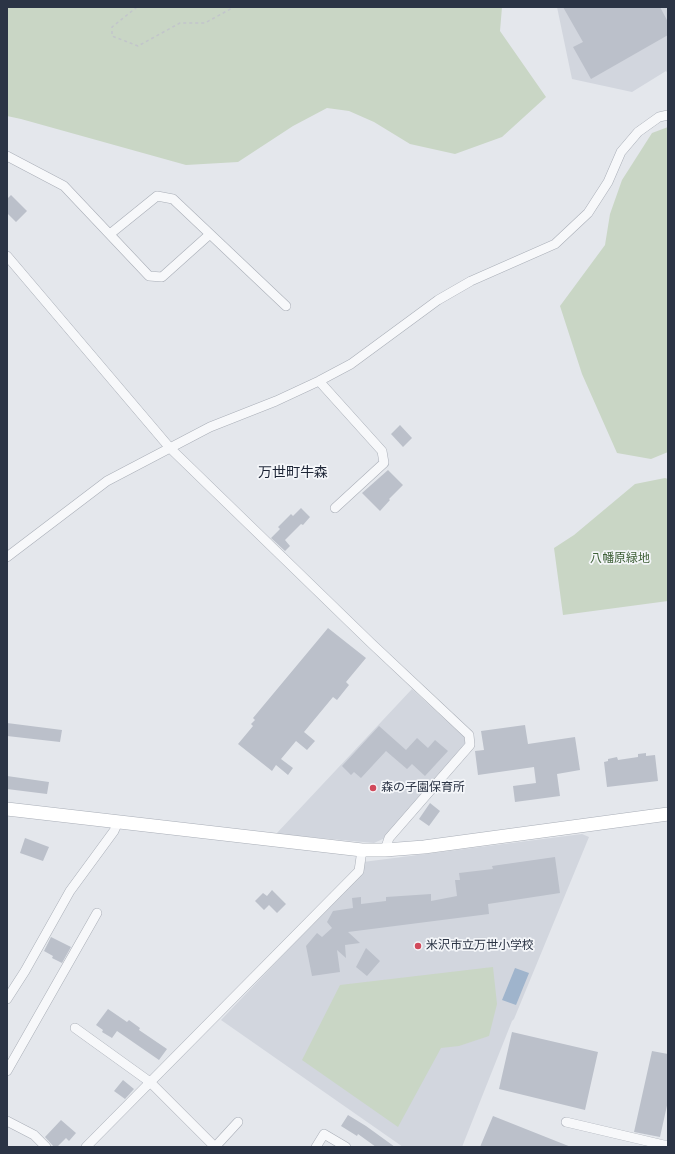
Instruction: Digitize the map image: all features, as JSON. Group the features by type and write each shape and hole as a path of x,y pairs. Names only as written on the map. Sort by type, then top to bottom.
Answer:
{"street":[{"path":"7,557 107,481 210,427 276,401 319,381 351,364 444,296 471,281 555,244 588,213 608,182 621,152 638,132 659,117 668,115"},
{"path":"7,156 64,186 149,276 162,277 210,234"},
{"path":"110,234 157,196 173,199 286,306"},
{"path":"7,256 170,448 371,643 469,735 470,745 389,838 385,850"},
{"path":"319,381 382,450 384,463 335,508"},
{"path":"7,809 362,850 385,850 432,846 668,814"},
{"path":"7,999 25,971 70,891 114,831 118,822"},
{"path":"86,1147 359,871 362,850"},
{"path":"7,1071 97,913"},
{"path":"75,1028 150,1082 215,1147 238,1122"},
{"path":"7,1121 34,1135 46,1147"},
{"path":"566,1122 668,1146"},
{"path":"316,1147 324,1134 346,1147"}],"path":[{"path":"137,7 112,27 112,36 138,46 180,23 205,23 234,7"}],"shaded area":[{"path":"557,7 668,7 668,74 666,71 632,92 572,79"},
{"name":"森の子園保育所","path":"412,689 465,738 466,742 385,838 374,843 276,834"},
{"name":"米沢市立万世小学校","path":"582,834 589,837 512,1021 462,1147 403,1147 221,1020 362,872 363,862"}],"green space":[{"path":"7,7 502,7 500,31 546,97 502,137 455,154 410,144 374,122 349,111 327,108 293,126 238,162 186,165 7,116"},
{"path":"668,127 668,452 651,459 617,453 582,374 560,306 605,245 610,214 622,180 652,133"},
{"name":"八幡原緑地","path":"665,478 668,479 668,601 563,615 554,548 574,535 635,484"},
{"path":"493,967 497,1004 489,1036 459,1046 441,1048 398,1127 302,1060 340,985"}],"water":[{"path":"515,968 529,973 516,1005 502,1000"}],"building":[{"path":"563,7 660,7 668,22 668,35 591,79 573,47 583,42"},
{"path":"11,195 27,211 16,222 7,213 7,199"},
{"path":"400,425 412,438 403,447 391,434"},
{"path":"388,470 403,485 389,499 390,500 380,511 362,493"},
{"path":"301,508 310,517 285,540 290,546 285,551 271,538 280,529 278,527 291,514 293,516"},
{"path":"328,628 366,658 346,682 349,685 337,700 333,697 304,732 315,741 307,750 296,741 281,759 293,768 288,775 276,765 272,771 238,744 253,726 251,724 255,720 253,718"},
{"path":"7,723 62,730 60,742 7,736"},
{"path":"525,725 528,744 575,737 580,770 557,774 560,796 515,802 513,786 536,783 534,767 478,775 475,751 484,750 481,731"},
{"path":"379,726 406,750 417,738 428,748 435,740 448,751 425,776 412,764 407,769 386,751 361,778 354,772 351,775 342,766"},
{"path":"646,753 646,756 655,755 658,781 607,787 604,762 608,761 608,759 617,757 618,760 638,757 638,754"},
{"path":"7,776 49,782 47,794 7,789"},
{"path":"430,803 440,811 429,826 419,819"},
{"path":"25,838 49,847 43,861 20,853"},
{"path":"555,857 560,893 488,904 489,914 348,932 360,943 345,945 346,958 337,950 340,972 312,976 306,946 317,933 322,937 332,928 327,922 333,911 353,908 352,898 361,897 361,904 386,901 386,897 431,894 431,901 457,896 455,880 460,880 459,873 493,869 492,866"},
{"path":"272,890 286,904 277,913 269,905 264,910 255,901 263,893 267,896"},
{"path":"51,937 71,947 62,963 52,958 53,956 44,951"},
{"path":"366,948 380,961 367,976 356,967"},
{"path":"108,1009 127,1022 129,1020 140,1028 139,1030 167,1049 159,1060 117,1031 112,1038 102,1032 103,1030 96,1025"},
{"path":"512,1032 598,1052 585,1110 499,1089"},
{"path":"652,1051 668,1054 668,1101 660,1137 634,1132"},
{"path":"123,1080 134,1089 125,1099 114,1091"},
{"path":"348,1115 395,1147 376,1147 358,1134 357,1136 341,1126"},
{"path":"493,1116 571,1147 480,1147"},
{"path":"61,1120 76,1133 69,1141 66,1138 57,1147 54,1147 45,1137"}],"place":[{"name":"森の子園保育所","path":"373,788"},
{"name":"米沢市立万世小学校","path":"418,946"}],"district":[{"name":"万世町牛森","path":"293,473"}]}
